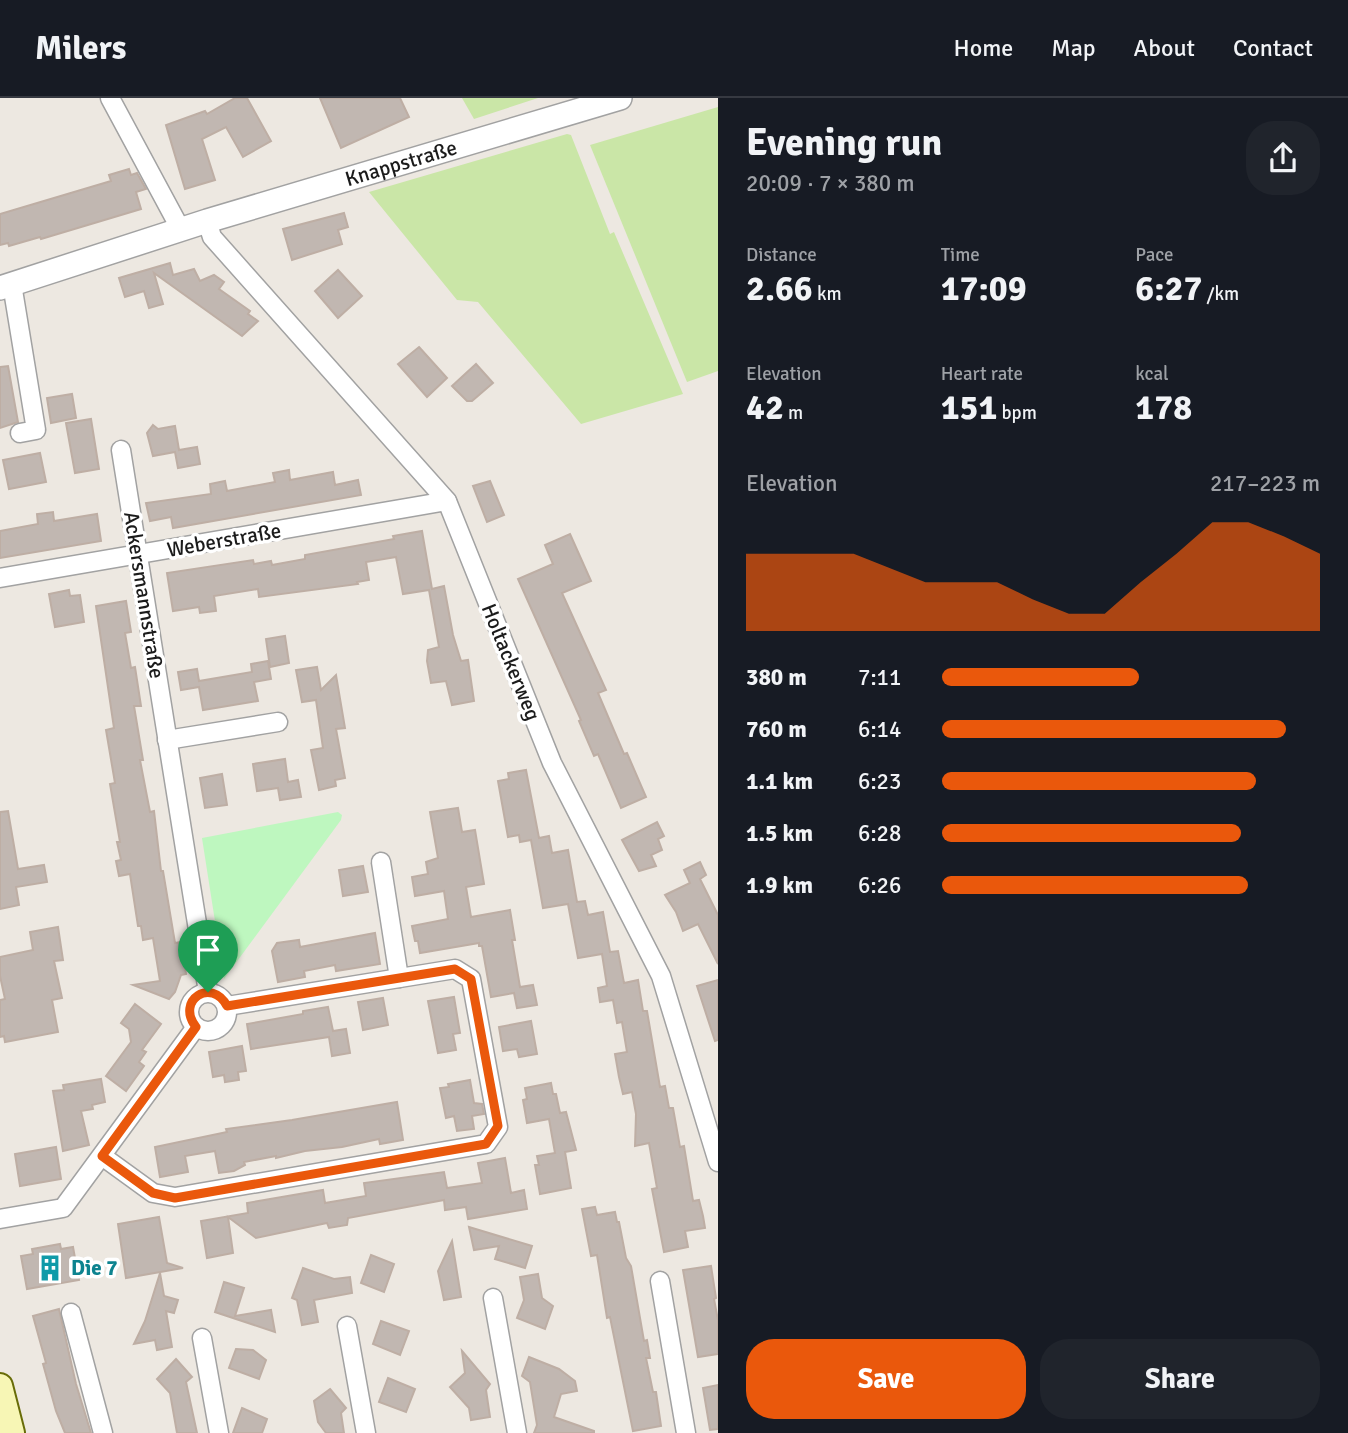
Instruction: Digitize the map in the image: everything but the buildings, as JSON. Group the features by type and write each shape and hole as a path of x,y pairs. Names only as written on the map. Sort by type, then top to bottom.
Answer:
{"main road":[{"path":"0,1386 12,1433"}],"street":[{"path":"110,98 181,230"},
{"name":"Knappstraße","path":"20,433 36,430 6,286 207,221 620,98"},
{"name":"Holtackerweg","path":"207,221 212,237 447,501 552,763 661,976 718,1162"},
{"name":"Ackersmannstraße","path":"121,450 208,992"},
{"name":"Weberstraße","path":"0,578 447,501"},
{"path":"167,740 278,722"},
{"path":"380,862 399,978"},
{"path":"102,1156 153,1193 175,1198 486,1144 498,1126 471,979 455,969 227,1006"},
{"path":"208,992 220,996 227,1006 226,1021 218,1029 205,1031 190,1020 189,1008 195,998 208,992"},
{"path":"0,1219 63,1208 196,1027"},
{"path":"660,1281 686,1433"},
{"path":"493,1298 517,1433"},
{"path":"71,1313 103,1433"},
{"path":"347,1326 366,1433"},
{"path":"202,1338 219,1433"}],"green space":[{"path":"462,98 538,98 474,119"},
{"path":"718,107 718,371 687,382 590,145"},
{"path":"571,135 610,234 614,232 683,394 581,424 478,302 457,300 369,192"},
{"path":"338,812 342,815 341,820 224,979 202,838"}],"place":[{"name":"Die 7","path":"50,1268"}],"route":[{"path":"455,969 471,979 498,1126 486,1144 175,1198 153,1193 102,1156 196,1027 190,1020 189,1008 195,998 208,992 220,996 227,1006 455,969"}]}
